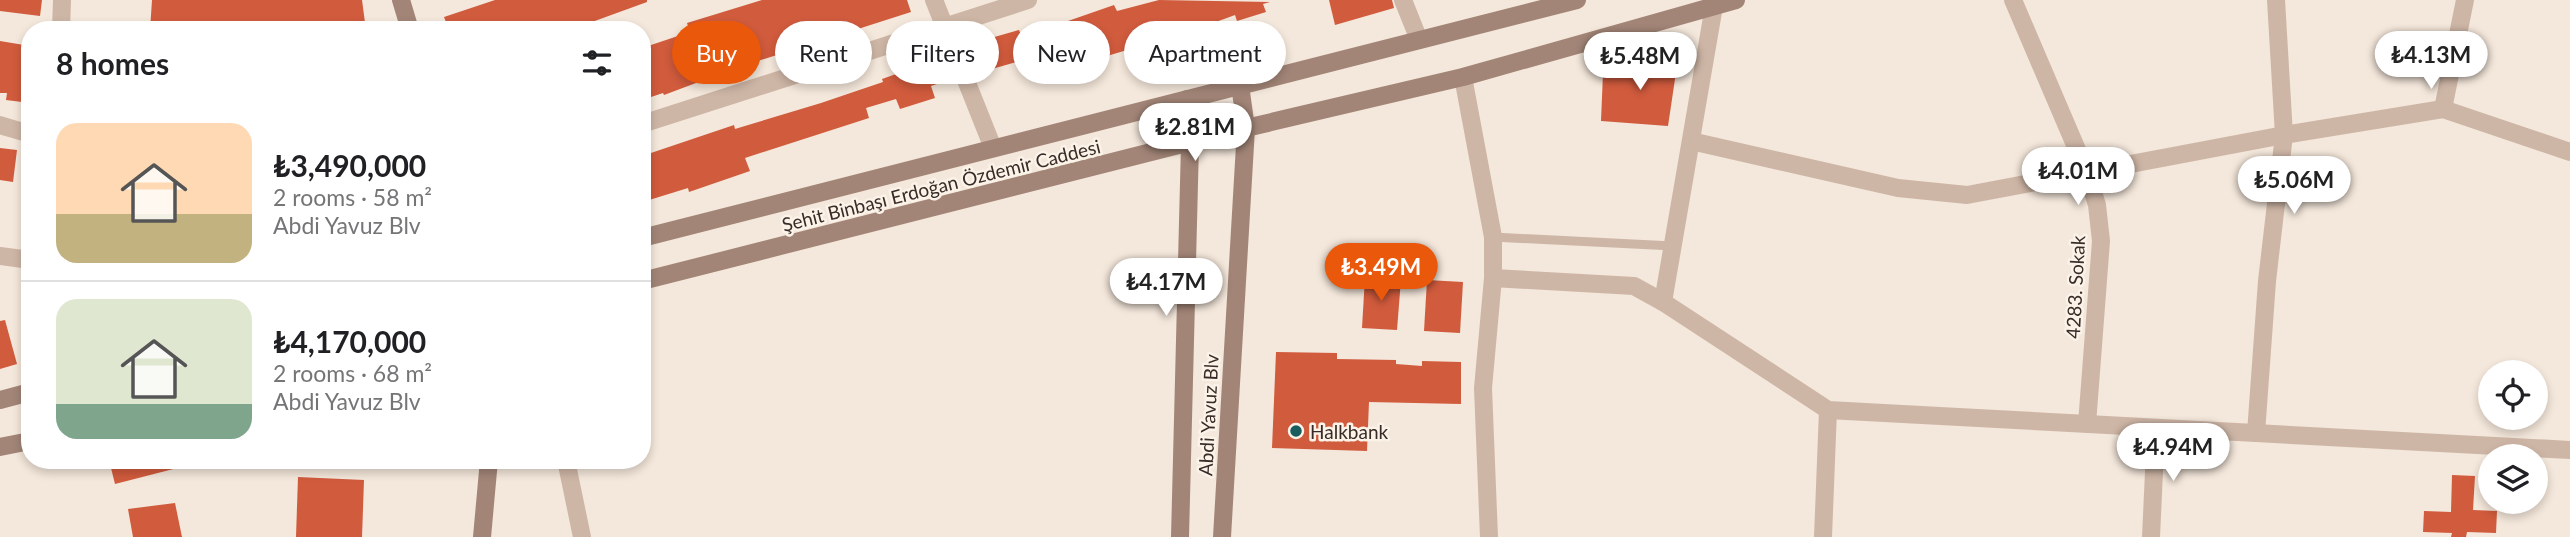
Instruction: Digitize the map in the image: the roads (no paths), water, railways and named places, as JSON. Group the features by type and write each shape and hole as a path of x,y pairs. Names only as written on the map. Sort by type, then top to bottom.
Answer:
{"main road":[{"path":"401,0 407,21"},
{"name":"Şehit Binbaşı Erdoğan Özdemir Caddesi","path":"651,236 1419,40 1531,5 1577,0"},
{"name":"Şehit Binbaşı Erdoğan Özdemir Caddesi","path":"651,279 1246,128 1463,77 1736,0"},
{"name":"Abdi Yavuz Blv","path":"1222,537 1246,128 1240,85"},
{"name":"Abdi Yavuz Blv","path":"1180,537 1190,144 1187,99"},
{"path":"0,400 21,394"},
{"path":"0,447 21,443"},
{"path":"482,537 488,469"}],"street":[{"path":"61,21 62,0"},
{"path":"934,0 942,21"},
{"path":"963,21 1028,0"},
{"path":"1403,0 1419,40"},
{"name":"4283. Sokak","path":"2013,0 2087,173 2097,205 2101,241 2087,424"},
{"path":"2256,433 2267,281 2284,135 2276,0"},
{"path":"2443,108 2465,0"},
{"path":"1663,302 1714,6"},
{"path":"651,121 886,46"},
{"path":"1463,77 1493,237 1493,278 1483,388 1489,537"},
{"path":"967,84 993,148"},
{"path":"1691,141 1898,188 1967,195 2443,108 2570,152"},
{"path":"0,125 21,131"},
{"path":"0,256 21,259"},
{"path":"1493,278 1634,286 1663,302 1828,410 2570,450"},
{"path":"1822,537 1828,410"},
{"path":"2151,537 2156,428"},
{"path":"568,469 582,537"}],"lane":[{"path":"1493,237 1673,246"}],"place":[{"name":"Halkbank","path":"1296,431"}]}
